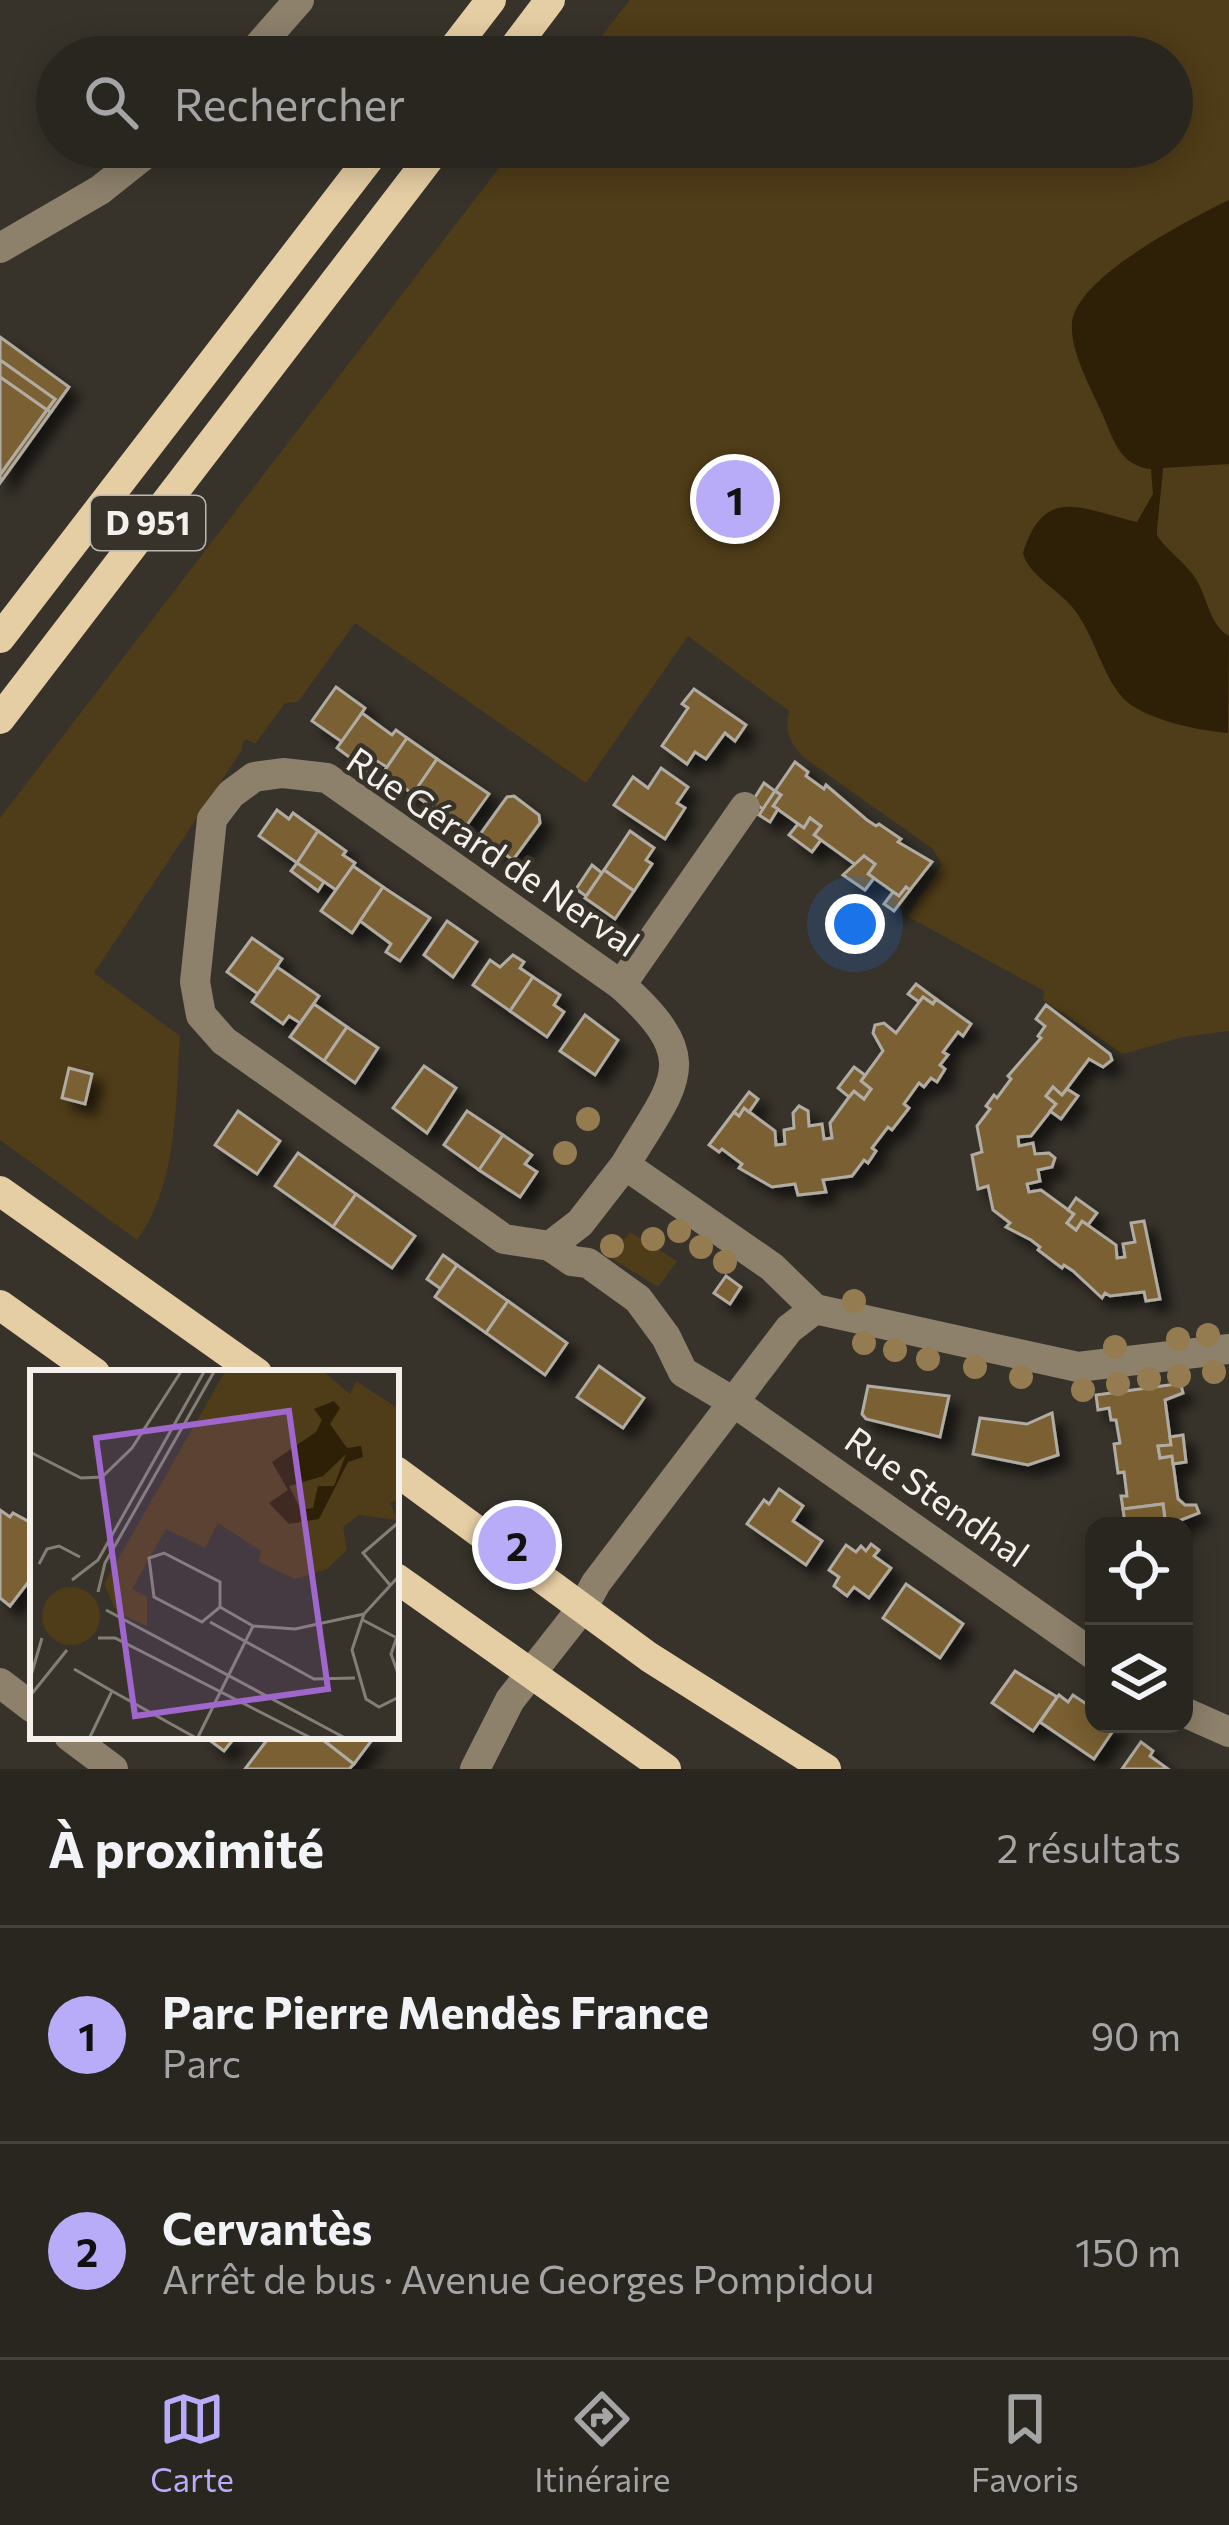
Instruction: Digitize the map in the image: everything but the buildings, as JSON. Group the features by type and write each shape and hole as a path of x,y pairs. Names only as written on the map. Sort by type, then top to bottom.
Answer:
{"main road":[{"path":"463,36 491,0"},
{"path":"523,36 550,0"},
{"name":"D 951","path":"0,638 362,168"},
{"name":"D 951","path":"0,719 422,168"},
{"path":"0,1191 253,1370"},
{"path":"0,1305 91,1370"},
{"path":"399,1473 650,1657 826,1769"},
{"path":"399,1580 666,1769"}],"street":[{"path":"267,36 299,0"},
{"path":"0,248 100,190 128,168"},
{"name":"Rue Gérard de Nerval","path":"283,773 327,778 620,986 648,1010 670,1039 676,1078 626,1166 580,1223 550,1246 504,1239 224,1041 201,1015 195,982 212,819 231,794 254,777 283,773"},
{"path":"620,986 745,807"},
{"path":"626,1166 772,1267 815,1309 1078,1367 1229,1349"},
{"name":"Rue Stendhal","path":"550,1246 572,1261 588,1263 638,1299 666,1336 683,1372 735,1402 1085,1649"},
{"path":"475,1769 510,1700 583,1607 596,1583 789,1329 815,1309"},
{"path":"0,1683 30,1706"},
{"path":"1193,1716 1229,1732"},
{"path":"74,1739 113,1769"}],"shaded area":[{"path":"630,0 1229,0 1229,1031 1183,1037 1123,1054 1043,1000 1044,991 912,919 908,915 942,865 933,849 803,757 789,736 789,711 688,636 586,783 355,623 298,702 285,703 255,744 243,742 94,973 180,1036 168,1168 151,1217 137,1240 0,1140 0,818 499,168 1193,168 1193,36 602,36"},
{"path":"1229,200 1229,464 1163,468 1157,531 1196,579 1213,618 1229,636 1228,733 1157,718 1123,698 1080,618 1031,568 1023,553 1032,531 1054,509 1083,508 1137,522 1153,494 1151,469 1131,462 1114,440 1077,357 1072,323 1078,305 1113,269 1163,235"},
{"path":"630,1232 677,1261 658,1287 611,1258"}],"place":[{"name":"Parc Pierre Mendès France","path":"735,499"},
{"name":"Cervantès","path":"517,1545"}]}
